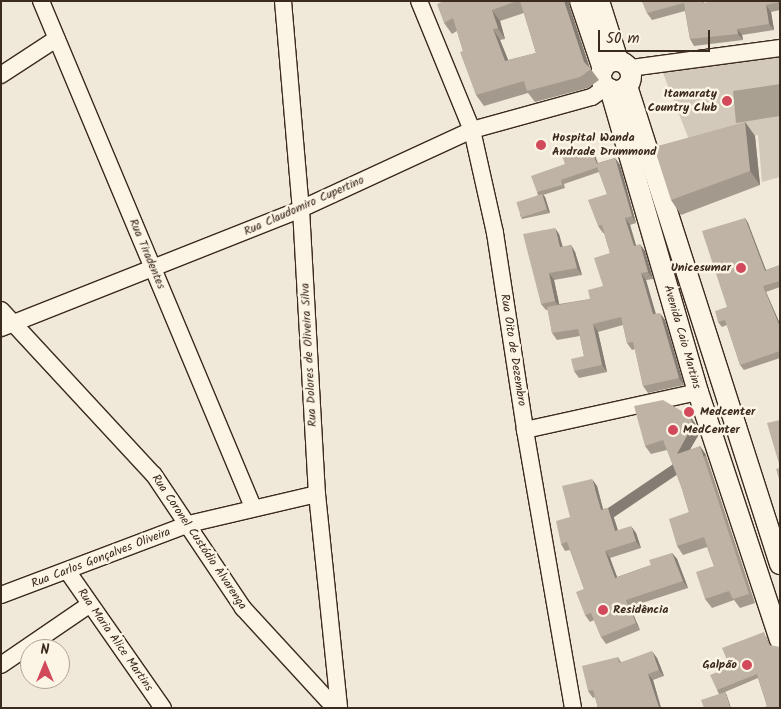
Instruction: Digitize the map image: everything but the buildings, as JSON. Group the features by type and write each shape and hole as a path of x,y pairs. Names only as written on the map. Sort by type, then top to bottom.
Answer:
{"main road":[{"name":"Avenida Caio Martins","path":"580,1 616,77 780,564"},
{"name":"Avenida Caio Martins","path":"599,1 616,77 698,392 780,640"}],"street":[{"name":"Rua Tiradentes","path":"41,1 253,507"},
{"name":"Rua Dolores de Oliveira Silva","path":"283,1 301,209 317,494 339,708"},
{"name":"Rua Oito de Dezembro","path":"419,1 472,130 495,233 524,430 574,708"},
{"path":"1,75 56,39"},
{"path":"616,77 780,48"},
{"name":"Rua Claudomiro Cupertino","path":"8,326 301,209 472,130 592,97 616,77"},
{"name":"Rua Coronel Custódio Alvarenga","path":"1,310 8,326 154,475 189,524 243,608 335,708"},
{"path":"524,430 698,392"},
{"name":"Rua Carlos Gonçalves Oliveira","path":"1,596 68,572 189,524 253,507 317,494"},
{"name":"Rua Maria Alice Martins","path":"68,572 89,605 163,708"},
{"path":"1,665 89,605"}],"shaded area":[{"name":"Itamaraty Country Club","path":"780,51 780,177 762,182 758,135 693,150 661,68"},
{"path":"780,84 780,116 736,123 733,91"}],"place":[{"name":"Itamaraty Country Club","path":"727,101"},
{"name":"Hospital Wanda Andrade Drummond","path":"541,145"},
{"name":"Unicesumar","path":"741,268"},
{"name":"Medcenter","path":"689,412"},
{"name":"MedCenter","path":"673,430"},
{"name":"Residência","path":"603,610"},
{"name":"Galpão","path":"747,665"}]}
